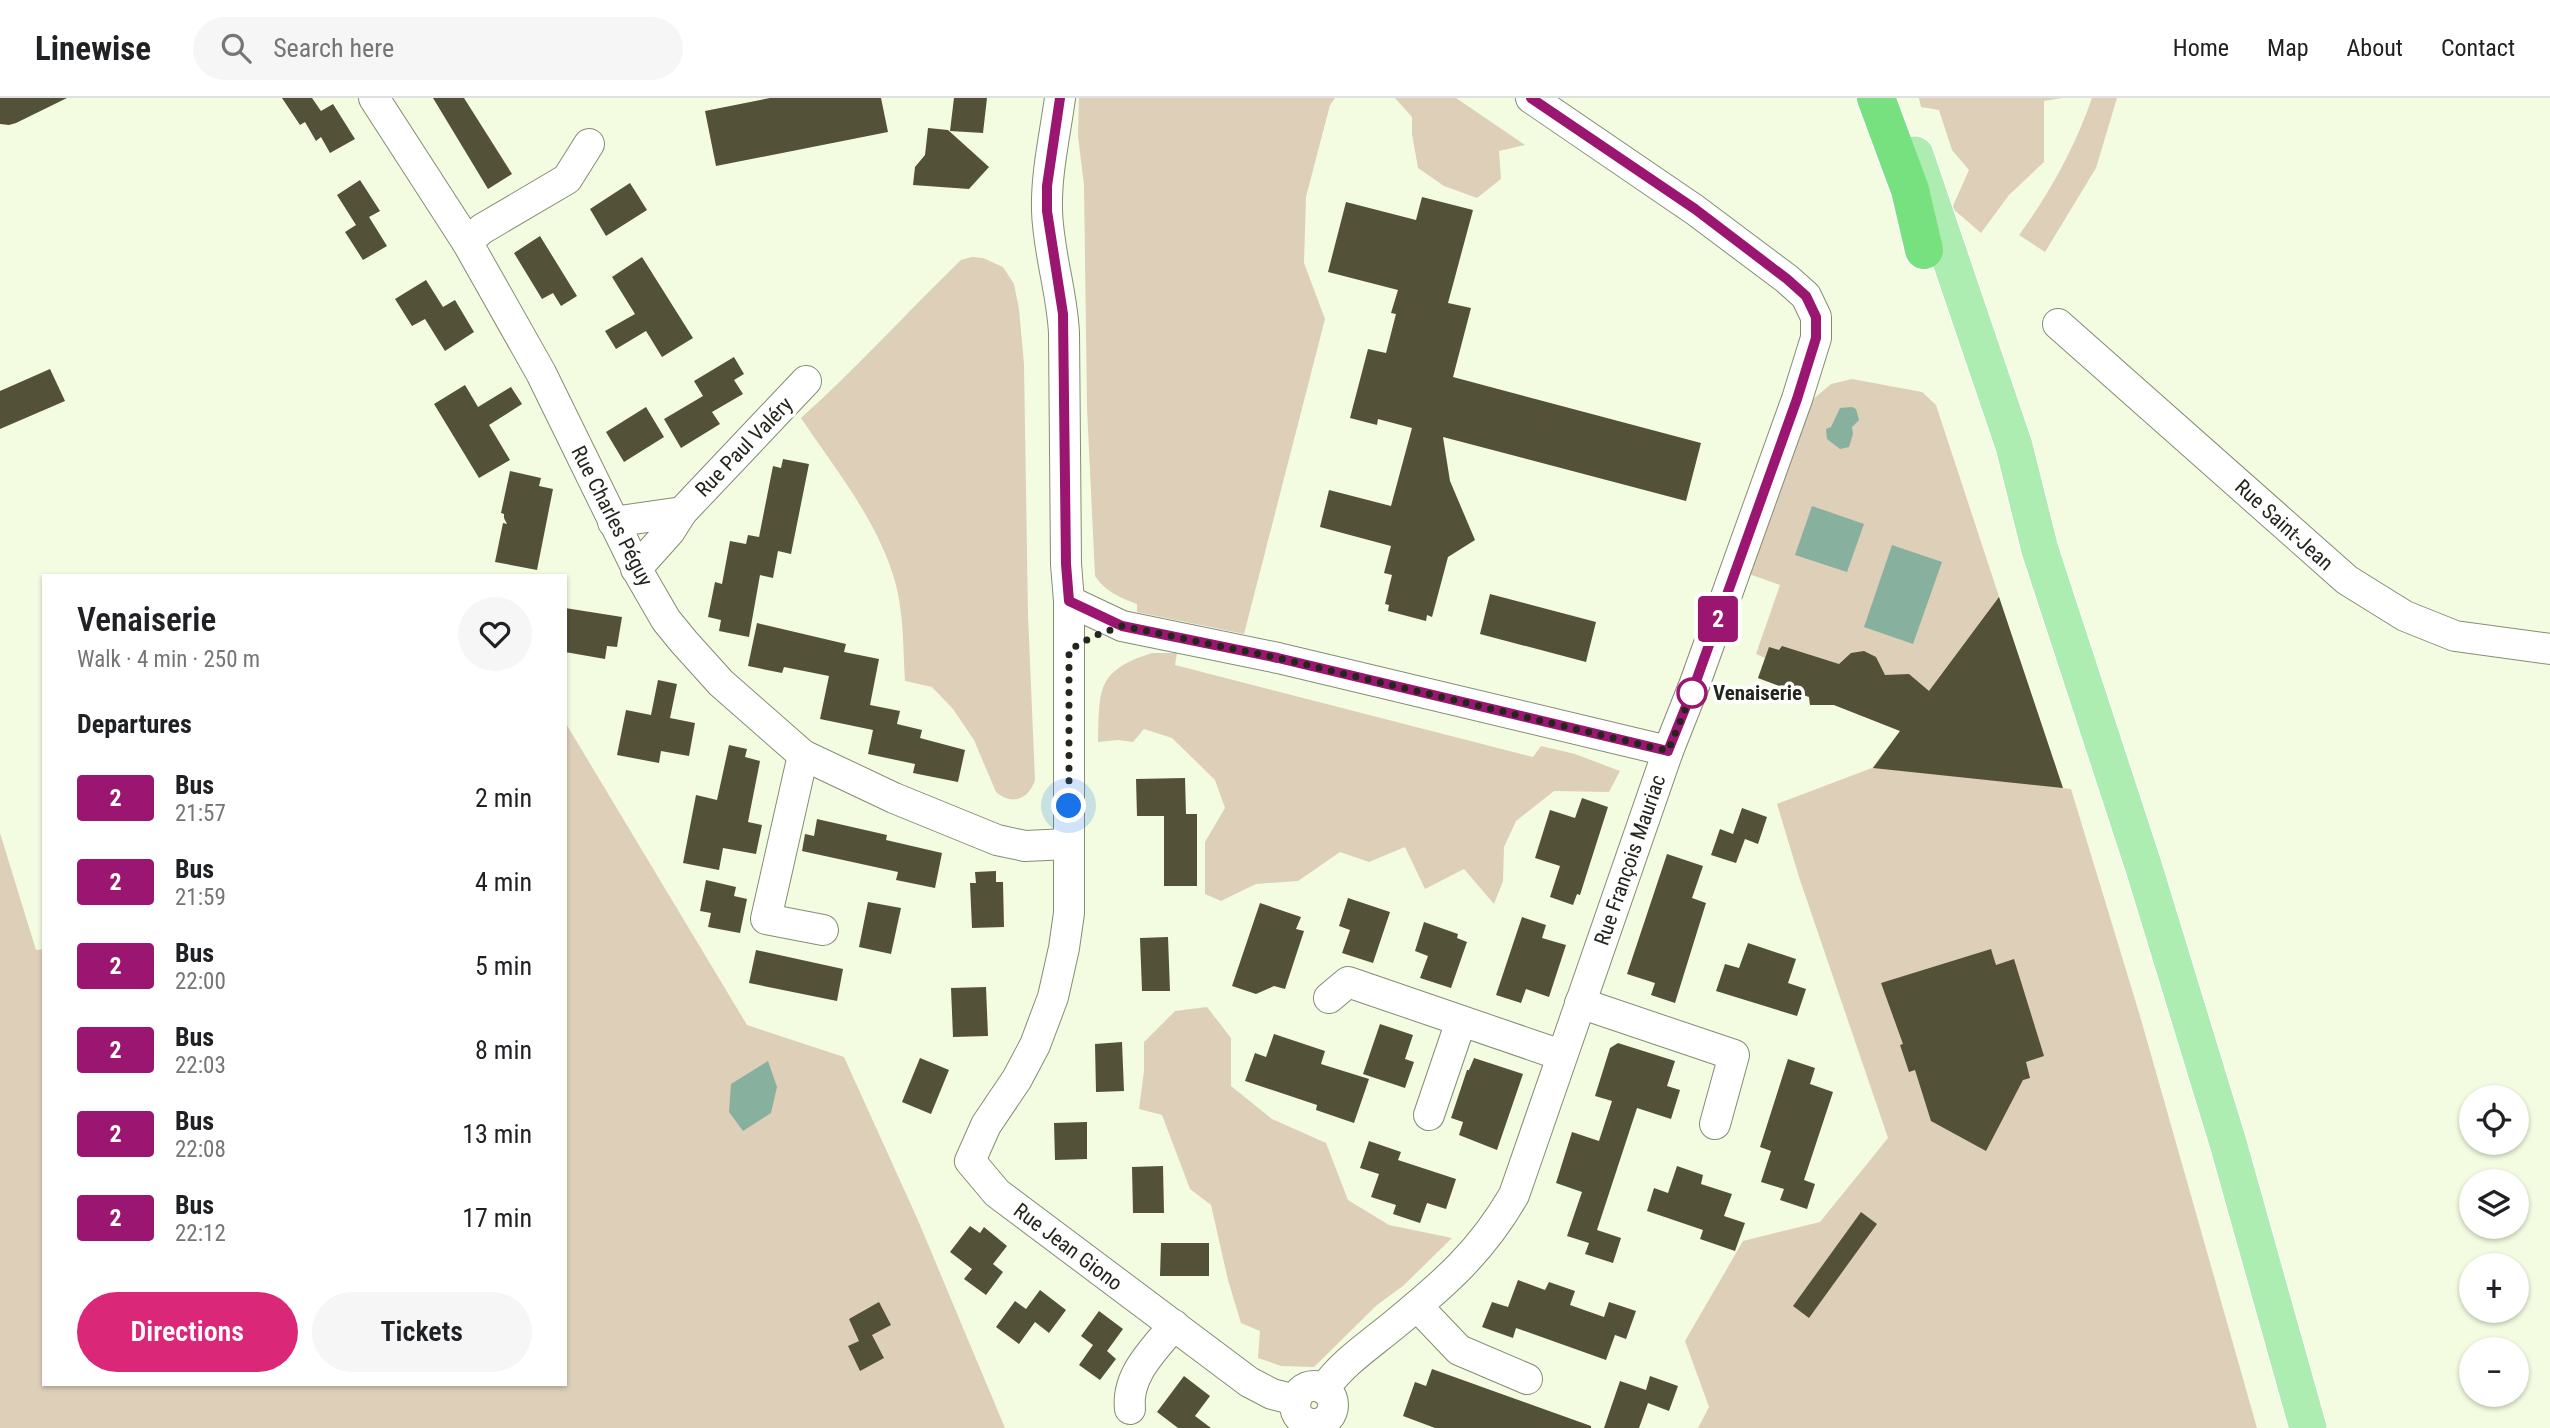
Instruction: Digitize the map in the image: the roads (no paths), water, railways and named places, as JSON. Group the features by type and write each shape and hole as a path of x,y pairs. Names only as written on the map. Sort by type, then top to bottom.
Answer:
{"highway":[{"path":"1876,98 1910,190 1924,250"}],"main road":[{"path":"1859,98 1898,197 1924,250 1998,453 2040,550"},
{"path":"1895,98 1939,220 2014,446 2040,550 2148,881 2228,1143 2308,1428"}],"street":[{"name":"Rue Charles Péguy","path":"374,98 467,242 541,373 612,522 666,620 721,683 755,716 803,755 894,798 998,840 1025,846 1069,844"},
{"path":"1060,98 1047,186 1047,211 1063,314 1066,564 1069,601 1069,844"},
{"name":"Rue François Mauriac","path":"1324,1389 1344,1367 1417,1307 1479,1248 1499,1222 1514,1195 1668,751 1695,684 1816,338 1816,317 1806,296 1787,279 1695,209 1531,98"},
{"path":"467,242 482,229 567,179 589,144"},
{"name":"Rue Saint-Jean","path":"2058,324 2347,580 2405,616 2455,636 2550,649"},
{"name":"Rue Paul Valéry","path":"636,569 670,531 682,512 806,381"},
{"name":"Rue Paul Valéry","path":"612,522 682,512"},
{"path":"1069,601 1122,626 1278,658 1668,751"},
{"path":"1069,650 1094,636 1122,626"},
{"path":"803,755 766,919 823,930"},
{"name":"Rue Jean Giono","path":"1069,844 1068,925 1053,996 1035,1045 1017,1079 986,1125 970,1161 997,1193 1256,1387 1296,1400"},
{"path":"1329,998 1348,982 1562,1055"},
{"path":"1580,1003 1734,1055 1715,1124"},
{"path":"1429,1115 1461,1021"},
{"path":"1417,1307 1459,1350 1527,1378"},
{"path":"1130,1409 1130,1392 1135,1376 1174,1325"},
{"path":"1309,1387 1324,1389 1333,1399 1328,1424 1304,1421 1296,1410 1296,1400 1301,1392 1309,1387"}],"place":[{"name":"Venaiserie","path":"1692,693"}]}
